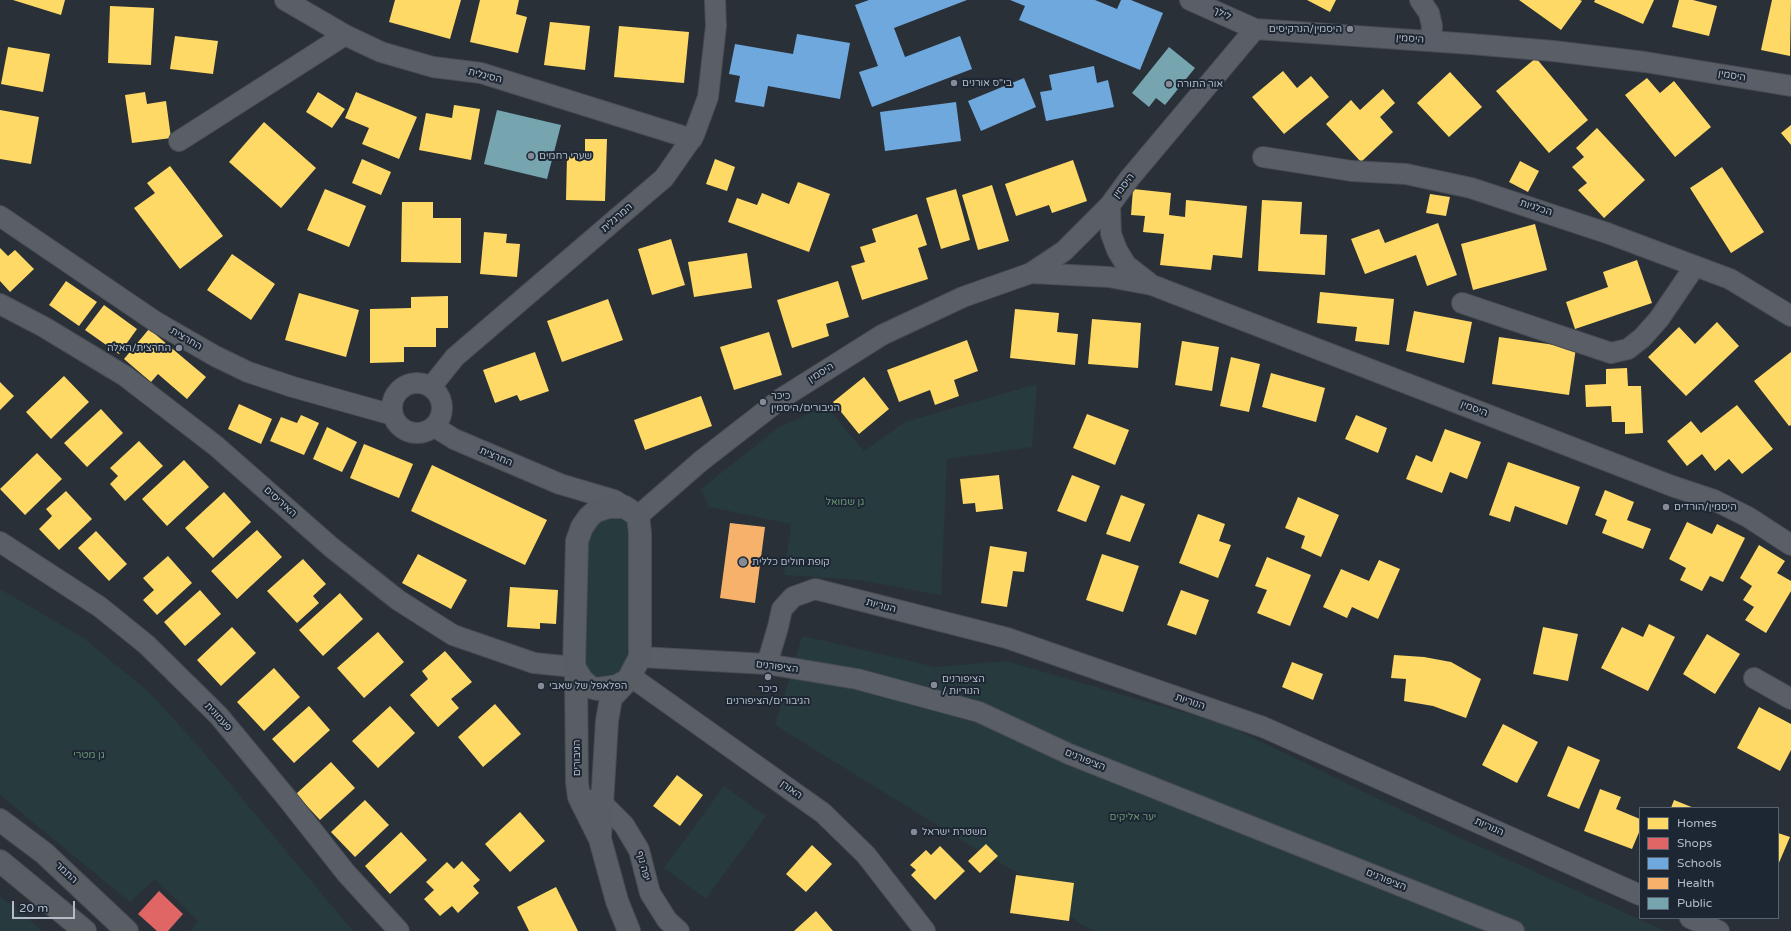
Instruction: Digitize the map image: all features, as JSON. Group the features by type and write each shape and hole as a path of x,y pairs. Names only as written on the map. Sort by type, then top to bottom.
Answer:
{"street":[{"name":"הסיגלית","path":"285,0 345,35 381,52 433,66 481,73 692,139"},
{"name":"המרגלית","path":"431,387 455,357 664,178 692,139 708,97 716,26 715,0"},
{"name":"לילך","path":"1190,0 1255,29"},
{"path":"1420,0 1429,13 1432,26 1431,41"},
{"name":"היסמין","path":"632,512 782,398 875,340 963,297 1030,273 1064,251 1110,205 1129,178 1255,29 1553,51 1645,62 1791,86"},
{"path":"179,141 345,35"},
{"name":"הכלניות","path":"1263,157 1352,172 1406,174 1471,188 1560,216 1730,279 1791,316"},
{"name":"היסמין","path":"1110,205 1110,234 1117,250 1126,265 1152,285"},
{"name":"החרצית","path":"0,216 156,322 215,356 248,372 293,387 393,415"},
{"path":"1462,303 1611,353 1628,349 1642,338 1659,319 1695,266"},
{"name":"היסמין","path":"1030,273 1109,277 1152,285 1672,486 1714,500 1748,517 1791,545"},
{"name":"האיריסים","path":"0,304 44,327 125,376 216,446 331,547 410,608 453,635 534,663 575,670"},
{"path":"419,383 431,387 438,393 442,401 440,420 435,427 420,434 411,433 403,429 397,423 393,415 392,406 394,398 406,385 419,383"},
{"name":"החרצית","path":"435,427 454,439 560,484 608,498 632,512"},
{"name":"החרצית","path":"560,484 579,502 585,513 577,541"},
{"path":"577,541 582,527 589,517 596,511 608,507 632,512 640,533 640,657"},
{"name":"הגיבורים","path":"577,541 575,670 577,782 579,797 600,838 617,902 629,931"},
{"name":"פעמונית","path":"0,542 100,607 147,645 219,716 346,872 400,931"},
{"name":"הנוריות","path":"767,664 782,609 792,597 815,589 1007,638 1263,727 1639,895"},
{"name":"הגיבורים","path":"600,838 607,721 611,698 629,678 640,657"},
{"name":"הציפורנים","path":"640,657 767,664 857,679 979,712 1069,754 1514,931"},
{"path":"575,670 590,687 597,688 617,686 629,678"},
{"name":"האורן","path":"629,678 823,813 866,855 925,931"},
{"path":"1754,678 1791,699"},
{"name":"יפה נוף","path":"579,797 602,804 624,825 639,850 650,893 667,920 679,931"},
{"name":"התמר","path":"0,820 44,853 127,931"},
{"path":"0,861 85,931"},
{"path":"1692,919 1718,931"}],"green space":[{"name":"גן שמואל","path":"1037,384 1032,447 947,459 941,595 859,580 784,575 791,524 709,507 701,489 779,427 826,406 864,451 905,422"},
{"path":"622,518 628,523 630,534 630,655 618,674 599,678 590,672 584,665 588,543 596,525 601,520"},
{"name":"גן מטרי","path":"0,589 82,637 149,692 200,748 353,931 190,931 198,921 155,879 130,902 0,795"},
{"name":"יער אליקים","path":"804,636 936,667 1006,661 1227,725 1432,825 1665,931 1095,931 1080,924 1035,883 971,846 775,725 801,640"},
{"path":"724,786 766,816 706,899 664,868"},
{"path":"0,896 23,914 42,931 0,931"}],"building: Homes":[{"path":"13,0 65,0 61,15"},
{"path":"395,0 461,0 450,39 389,22"},
{"path":"480,0 519,0 516,14 527,17 518,53 470,42"},
{"path":"1307,0 1336,0 1330,12"},
{"path":"1519,0 1580,0 1582,1 1561,30"},
{"path":"1595,0 1654,0 1643,24 1594,2"},
{"path":"1679,0 1693,0 1717,6 1709,36 1672,27"},
{"path":"1772,0 1791,0 1790,56 1761,50"},
{"path":"110,6 154,8 151,65 108,63"},
{"path":"550,22 590,26 585,70 544,65"},
{"path":"619,26 689,32 684,83 614,77"},
{"path":"175,36 218,41 213,74 170,69"},
{"path":"8,47 50,54 43,92 1,84"},
{"path":"1536,58 1588,120 1549,153 1496,91"},
{"path":"1283,71 1297,88 1311,76 1329,97 1284,134 1252,97"},
{"path":"1450,72 1482,107 1449,137 1417,103"},
{"path":"1647,78 1660,93 1674,81 1711,127 1675,157 1625,95"},
{"path":"1383,89 1395,103 1380,117 1393,132 1361,162 1326,124 1351,100 1360,110"},
{"path":"145,92 147,104 166,101 171,138 132,143 125,95"},
{"path":"318,92 345,109 332,128 306,112"},
{"path":"356,92 417,117 399,159 362,144 369,128 345,118"},
{"path":"454,105 480,109 471,160 419,150 426,113 452,118"},
{"path":"0,110 39,117 31,164 0,159"},
{"path":"264,122 316,168 281,208 229,162"},
{"path":"1791,125 1791,145 1781,133"},
{"path":"1597,128 1645,180 1604,218 1578,190 1587,183 1572,167 1584,157 1576,148"},
{"path":"585,139 607,139 605,201 566,200 567,156 585,157"},
{"path":"362,159 391,172 381,195 352,183"},
{"path":"715,159 735,167 727,191 706,184"},
{"path":"1073,160 1087,201 1052,213 1049,205 1016,216 1005,184"},
{"path":"1520,161 1539,171 1528,192 1509,182"},
{"path":"170,166 223,236 180,269 134,208 155,193 147,183"},
{"path":"1722,167 1764,232 1731,253 1690,188"},
{"path":"798,182 830,194 809,252 728,222 737,198 757,205 762,193 789,204"},
{"path":"992,185 1009,241 978,250 962,195"},
{"path":"325,189 366,206 349,247 307,230"},
{"path":"956,189 970,240 941,249 926,198"},
{"path":"1133,189 1171,193 1169,215 1185,217 1186,200 1247,206 1242,258 1213,255 1211,270 1160,265 1164,234 1143,232 1145,216 1131,215"},
{"path":"1430,194 1450,197 1446,216 1426,213"},
{"path":"1262,200 1302,202 1300,234 1327,235 1325,275 1258,271"},
{"path":"402,202 433,202 433,218 461,218 461,263 401,262"},
{"path":"917,214 927,245 918,248 928,279 862,300 851,266 865,262 860,247 876,242 872,229"},
{"path":"1438,223 1457,275 1427,286 1416,255 1365,274 1351,239 1379,229 1385,243"},
{"path":"1535,224 1547,270 1473,290 1461,244"},
{"path":"484,232 507,234 506,243 520,244 517,277 480,274"},
{"path":"671,239 685,285 652,295 638,249"},
{"path":"0,248 8,256 15,250 34,269 10,292 0,281"},
{"path":"747,253 752,288 694,297 688,262"},
{"path":"232,254 275,284 251,320 207,290"},
{"path":"1637,260 1652,303 1575,329 1566,302 1608,287 1603,272"},
{"path":"66,281 97,302 79,326 49,305"},
{"path":"838,281 849,317 826,324 829,336 792,348 777,300"},
{"path":"1320,292 1394,299 1389,345 1355,341 1357,327 1317,323"},
{"path":"299,293 359,310 346,357 285,340"},
{"path":"448,296 448,328 436,328 436,347 404,347 404,362 370,363 370,309 411,308 411,297"},
{"path":"608,299 623,340 562,362 547,321"},
{"path":"104,305 137,329 119,354 85,330"},
{"path":"1015,309 1059,313 1057,332 1078,334 1075,365 1010,358"},
{"path":"1414,311 1472,322 1464,363 1406,351"},
{"path":"1092,319 1141,323 1138,368 1088,364"},
{"path":"1717,322 1739,346 1686,396 1648,357 1679,327 1695,344"},
{"path":"149,329 206,377 187,399 158,374 151,382 124,359"},
{"path":"769,332 782,375 734,390 720,347"},
{"path":"1499,337 1576,348 1569,395 1492,384"},
{"path":"967,340 978,371 954,380 959,396 935,405 930,390 899,402 887,370"},
{"path":"1182,341 1219,347 1212,391 1175,385"},
{"path":"535,352 549,391 520,401 517,395 495,403 483,370"},
{"path":"1791,352 1791,425 1789,426 1754,381"},
{"path":"1231,357 1260,364 1249,412 1220,406"},
{"path":"1627,368 1628,386 1641,386 1643,433 1625,434 1625,422 1612,422 1611,406 1586,407 1585,385 1606,384 1606,369"},
{"path":"1271,373 1325,388 1316,422 1262,407"},
{"path":"64,376 89,402 51,439 26,412"},
{"path":"864,377 889,409 859,434 833,402"},
{"path":"0,382 14,396 0,410"},
{"path":"701,396 712,426 645,450 634,420"},
{"path":"239,404 272,419 261,444 228,429"},
{"path":"1737,405 1773,449 1742,474 1729,459 1715,471 1702,454 1687,466 1667,441 1691,421 1701,433"},
{"path":"101,409 123,433 87,467 64,443"},
{"path":"1087,414 1129,430 1115,465 1073,448"},
{"path":"301,415 319,423 304,455 270,441 281,417 297,423"},
{"path":"1356,415 1387,428 1378,453 1345,439"},
{"path":"327,427 357,442 342,472 313,459"},
{"path":"1445,429 1481,442 1467,479 1450,472 1442,493 1406,479 1416,455 1432,462"},
{"path":"139,441 163,466 125,501 110,484 118,476 110,468"},
{"path":"364,444 413,464 399,498 350,478"},
{"path":"37,453 62,479 25,515 0,489"},
{"path":"184,460 209,487 167,526 142,499"},
{"path":"1508,462 1580,487 1567,525 1515,506 1510,522 1489,515"},
{"path":"432,465 547,520 525,565 411,511"},
{"path":"999,475 1003,509 976,512 975,503 963,504 960,479"},
{"path":"1072,475 1100,486 1086,522 1057,511"},
{"path":"1605,490 1634,502 1627,520 1651,529 1643,549 1602,533 1607,520 1595,515"},
{"path":"66,491 92,519 59,550 39,529 52,516 46,509"},
{"path":"224,492 251,522 213,558 185,528"},
{"path":"1121,495 1145,504 1130,542 1106,534"},
{"path":"1298,497 1339,515 1321,557 1301,548 1305,536 1285,528"},
{"path":"1198,514 1225,524 1219,541 1231,545 1218,578 1179,563"},
{"path":"1687,522 1712,534 1717,524 1745,538 1723,582 1710,576 1702,591 1680,580 1686,568 1669,559"},
{"path":"257,530 282,557 237,599 211,571"},
{"path":"96,531 127,564 109,581 78,548"},
{"path":"1759,545 1785,561 1777,573 1791,581 1791,591 1766,633 1745,620 1754,607 1743,600 1752,586 1740,578"},
{"path":"990,546 1027,552 1024,572 1013,571 1007,607 981,603"},
{"path":"418,554 467,580 451,609 402,583"},
{"path":"1102,554 1139,566 1123,612 1086,600"},
{"path":"168,556 192,583 157,615 143,600 154,590 143,578"},
{"path":"1267,557 1311,575 1290,626 1257,613 1267,590 1255,586"},
{"path":"303,559 326,584 313,596 319,603 297,623 267,591"},
{"path":"1379,560 1400,569 1378,619 1352,607 1347,618 1323,607 1341,569 1369,581"},
{"path":"510,587 558,590 556,624 540,623 540,629 507,627"},
{"path":"200,590 221,614 185,646 164,622"},
{"path":"1181,590 1209,600 1196,635 1167,625"},
{"path":"340,593 363,619 323,656 299,630"},
{"path":"1649,624 1675,637 1648,691 1601,668 1622,627 1643,637"},
{"path":"232,627 256,653 221,686 197,660"},
{"path":"1543,627 1578,634 1568,681 1533,674"},
{"path":"378,632 404,662 364,698 337,668"},
{"path":"1707,634 1740,654 1715,694 1683,674"},
{"path":"445,651 472,682 451,699 459,708 438,727 410,695 428,679 422,671"},
{"path":"1394,655 1424,657 1451,662 1481,679 1466,718 1433,706 1404,701 1406,679 1391,678"},
{"path":"1292,662 1323,674 1313,700 1282,687"},
{"path":"274,668 300,697 264,731 237,702"},
{"path":"495,704 521,734 483,767 458,737"},
{"path":"309,706 330,730 294,763 272,739"},
{"path":"390,706 415,733 378,768 352,741"},
{"path":"1759,707 1791,724 1791,750 1780,771 1737,748"},
{"path":"1503,724 1538,742 1517,783 1482,765"},
{"path":"1568,746 1600,760 1579,809 1547,796"},
{"path":"331,762 355,788 320,820 296,794"},
{"path":"677,775 703,795 680,826 653,806"},
{"path":"1600,789 1621,797 1616,809 1639,819 1639,832 1632,849 1584,831"},
{"path":"365,800 389,825 355,857 331,832"},
{"path":"1674,800 1692,807 1671,807"},
{"path":"520,812 545,841 510,872 485,844"},
{"path":"401,832 427,860 390,894 365,866"},
{"path":"1779,833 1790,837 1779,863"},
{"path":"986,844 998,856 980,873 968,861"},
{"path":"812,845 832,864 806,892 786,874"},
{"path":"940,846 965,871 935,900 911,875 916,870 910,865 926,850 931,855"},
{"path":"462,861 480,880 473,886 479,893 458,913 452,906 440,916 424,899 434,890 426,882 447,862 454,869"},
{"path":"1016,875 1074,883 1069,921 1010,913"},
{"path":"556,887 578,931 529,931 517,907"},
{"path":"816,911 833,931 794,931"}],"building: Shops":[{"path":"159,891 183,914 168,931 157,931 138,914"}],"building: Schools":[{"path":"869,0 967,0 894,28 905,57 960,36 972,69 872,107 859,72 878,66 855,5"},
{"path":"1010,0 1095,0 1117,9 1121,0 1131,0 1163,13 1140,70 1019,20 1025,6"},
{"path":"797,34 850,43 840,99 768,86 764,107 735,102 740,76 729,74 735,44 793,54"},
{"path":"1094,66 1097,83 1108,80 1114,107 1046,121 1040,92 1052,90 1049,75"},
{"path":"1024,78 1036,107 981,131 968,101"},
{"path":"956,102 961,141 885,151 880,112"}],"building: Health":[{"name":"קופת חולים כללית","path":"730,523 765,527 755,603 720,598"}],"building: Public":[{"path":"1169,47 1195,68 1165,105 1156,98 1149,107 1132,93"},
{"path":"497,110 561,125 547,179 484,164"}],"place":[{"name":"היסמין/הנרקיסים","path":"1350,29"},
{"name":"בי\"ס אורנים","path":"954,83"},
{"name":"אור התורה","path":"1169,84"},
{"name":"שערי רחמים","path":"531,156"},
{"name":"החרצית/האלה","path":"179,348"},
{"name":"כיכר הגיבורים/היסמין","path":"763,402"},
{"name":"היסמין/הורדים","path":"1666,507"},
{"name":"קופת חולים כללית","path":"743,562"},
{"name":"כיכר הגיבורים/הציפורנים","path":"768,677"},
{"name":"הציפורנים / הנוריות","path":"934,685"},
{"name":"הפלאפל של שאבי","path":"541,686"},
{"name":"משטרת ישראל","path":"914,832"}]}
